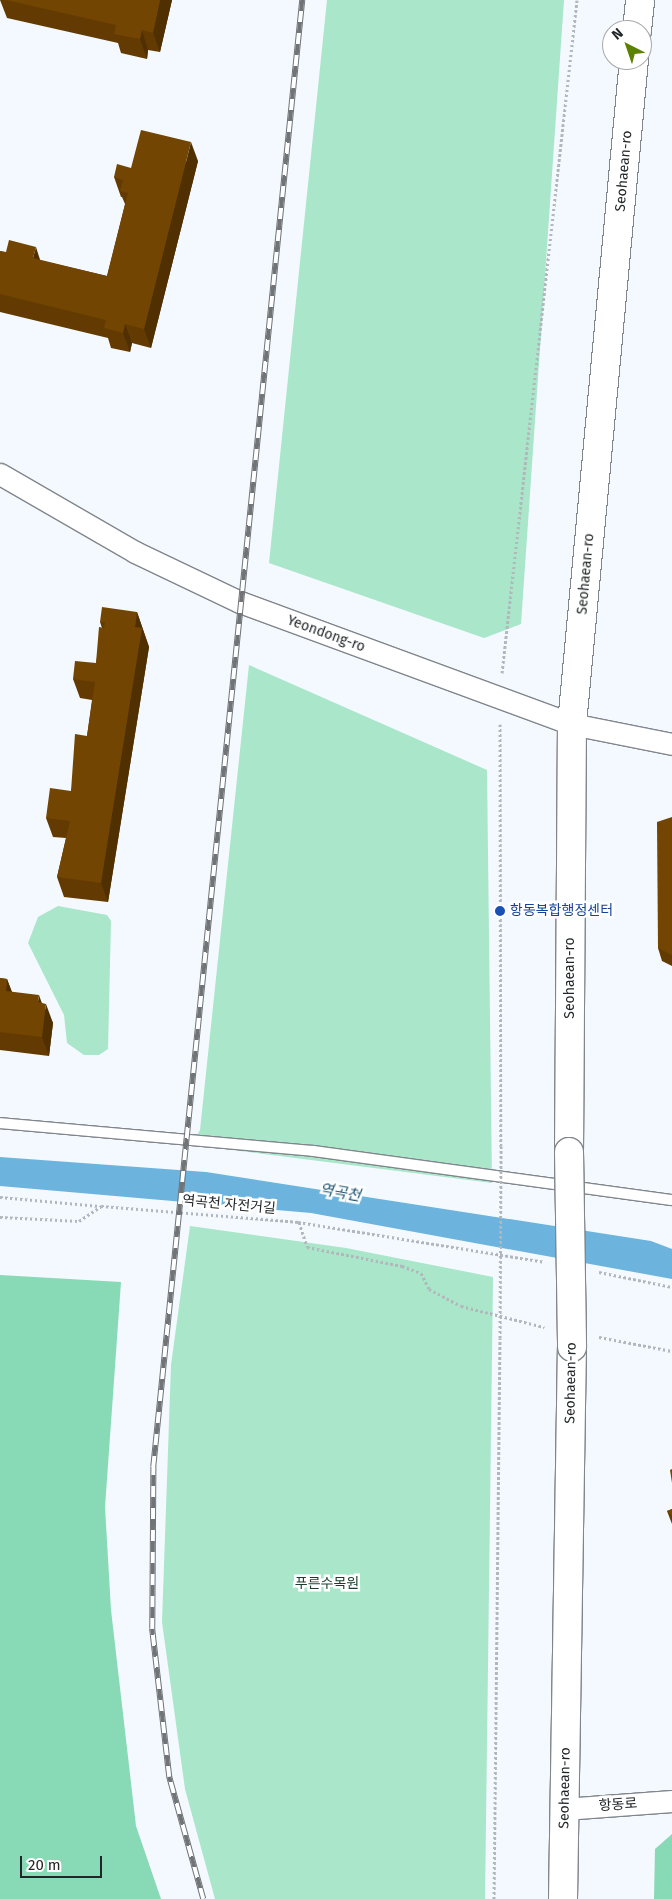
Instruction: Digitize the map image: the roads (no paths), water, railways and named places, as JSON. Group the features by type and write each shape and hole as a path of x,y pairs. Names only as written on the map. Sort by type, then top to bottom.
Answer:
{"main road":[{"path":"638,20 640,0"},
{"name":"Seohaean-ro","path":"563,1899 572,1348 569,1152 572,724 633,70"}],"street":[{"name":"Yeondong-ro","path":"0,474 135,552 240,602 572,724 672,744"},
{"name":"항동로","path":"564,1809 672,1801"}],"lane":[{"path":"0,1122 313,1151 672,1200"}],"water":[{"name":"역곡천","path":"0,1157 206,1172 651,1241 672,1249 672,1279 311,1213 0,1186"}],"railway":[{"path":"203,1899 169,1777 152,1629 153,1467 302,0"}],"place":[{"name":"항동복합행정센터","path":"500,911"}],"park label":[{"name":"푸른수목원","path":"327,1584"}]}
